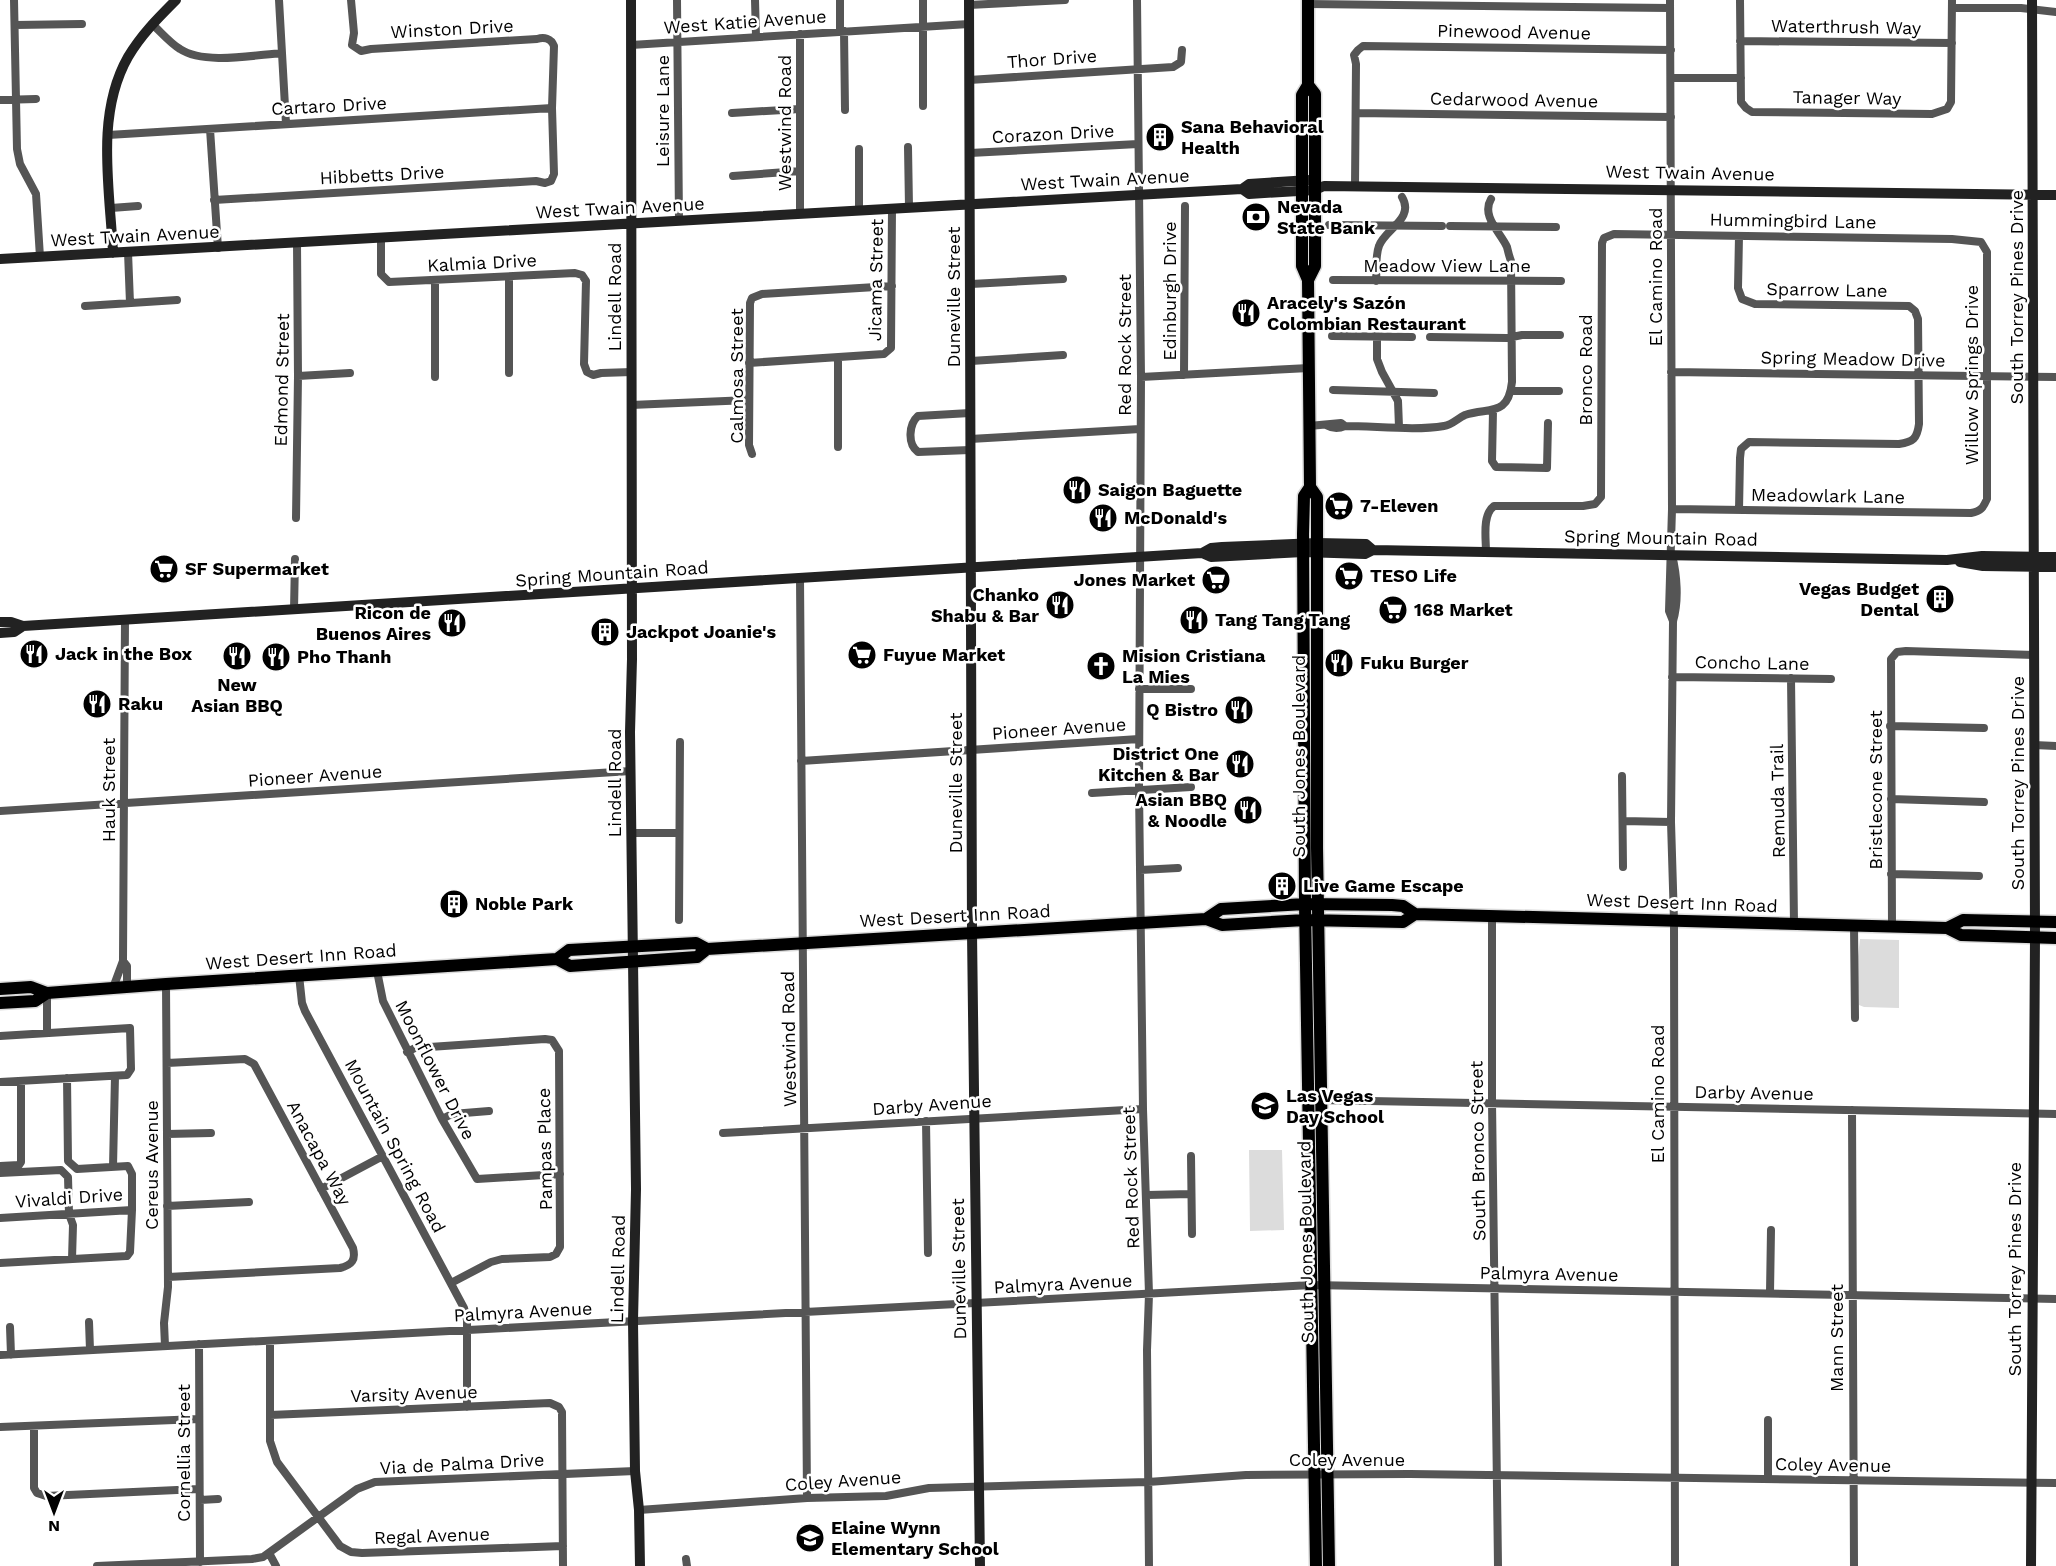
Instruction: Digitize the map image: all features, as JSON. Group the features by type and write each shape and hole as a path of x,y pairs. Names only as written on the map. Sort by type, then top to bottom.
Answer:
{"main road":[{"name":"South Jones Boulevard","path":"1308,2 1308,85 1302,94 1302,266 1308,280 1310,426 1310,487 1304,496 1303,548 1305,904 1312,920 1321,1100 1329,1566"},
{"name":"South Jones Boulevard","path":"1308,85 1315,94 1318,185 1315,266 1308,280"},
{"name":"South Jones Boulevard","path":"1310,487 1317,497 1318,904 1312,920 1308,1100 1316,1566"},
{"path":"1304,737 1317,732"},
{"name":"West Desert Inn Road","path":"1206,919 1221,909 1318,904 1403,906 1415,914 1947,928 1962,936 2056,938"},
{"name":"West Desert Inn Road","path":"557,959 569,950 633,946 696,943 707,949 1206,919 1222,925 1312,920 1403,922 1415,914"},
{"name":"West Desert Inn Road","path":"1947,928 1963,920 2056,922"},
{"name":"West Desert Inn Road","path":"0,988 31,987 47,993 557,959 570,966 697,957 707,949"},
{"name":"West Desert Inn Road","path":"0,1003 35,1001 47,993"}],"street":[{"path":"14,0 17,149 20,164 36,194 40,258"},
{"path":"113,253 108,135 110,112 119,77 128,58 152,24 176,0"},
{"path":"279,0 286,124"},
{"name":"Winston Drive","path":"351,0 354,33 352,41 355,48 361,51 542,38 550,40 554,46 552,108"},
{"name":"Lindell Road","path":"631,0 631,833 636,1178 633,1321 635,1471 639,1510 640,1566"},
{"name":"Leisure Lane","path":"677,0 679,221"},
{"path":"755,0 756,36"},
{"path":"840,0 845,110"},
{"path":"923,0 923,106"},
{"path":"969,3 1065,0"},
{"name":"Red Rock Street","path":"1137,0 1141,378 1139,789 1143,1109 1149,1294 1149,1566"},
{"path":"1671,78 1741,78 1740,0"},
{"path":"1308,2 1670,4"},
{"name":"Duneville Street","path":"969,3 972,933 980,1566"},
{"name":"El Camino Road","path":"1670,4 1672,555 1676,570 1676,611 1673,621 1671,822 1674,921 1675,1566"},
{"path":"1952,43 1952,4 2021,8 2032,5 2056,12"},
{"name":"South Torrey Pines Drive","path":"2031,1566 2035,937 2032,5"},
{"path":"15,25 81,24"},
{"path":"152,24 180,49 195,56 282,53"},
{"name":"West Katie Avenue","path":"631,45 969,24"},
{"name":"Westwind Road","path":"800,34 800,213"},
{"name":"Waterthrush Way","path":"1740,41 1952,43"},
{"name":"Tanager Way","path":"1741,78 1741,102 1752,112 1932,114 1947,109 1951,102 1952,43"},
{"name":"Pinewood Avenue","path":"1356,113 1354,55 1358,50 1370,45 1671,50"},
{"name":"Thor Drive","path":"969,80 1173,67 1181,62 1182,50"},
{"path":"0,100 36,99"},
{"name":"Cartaro Drive","path":"108,135 552,108"},
{"name":"Hibbetts Drive","path":"214,200 536,181 545,183 551,181 554,174 552,108"},
{"path":"732,113 800,109"},
{"path":"1355,186 1356,113"},
{"name":"Cedarwood Avenue","path":"1356,113 1671,117"},
{"path":"210,129 218,248"},
{"name":"Corazon Drive","path":"970,153 1138,144"},
{"path":"908,147 909,207"},
{"path":"859,149 859,210"},
{"path":"733,176 800,171"},
{"name":"West Twain Avenue","path":"0,259 1242,189 1249,184 1355,186 1402,192 1491,187 2056,195"},
{"path":"1310,426 1341,423 1346,426 1447,426 1465,416 1493,411 1508,399 1511,391 1513,337 1511,261 1506,245 1489,216 1491,187"},
{"path":"1376,281 1379,245 1402,217 1400,207 1402,192"},
{"path":"111,208 138,206"},
{"name":"Edinburgh Drive","path":"1184,375 1185,206"},
{"name":"Jicama Street","path":"838,358 884,354 888,352 892,343 892,208"},
{"path":"1329,225 1446,226 1492,223 1556,227"},
{"name":"Hummingbird Lane","path":"1604,238 1614,234 1671,234 1952,238 1981,242"},
{"name":"Sparrow Lane","path":"1739,236 1738,288 1742,299 1755,304 1912,308 1918,319 1918,375"},
{"name":"Kalmia Drive","path":"381,237 380,269 385,279 395,283 575,273 582,275 586,281 584,364 587,372 593,375 632,372"},
{"name":"Bronco Road","path":"1486,552 1488,511 1494,506 1583,506 1599,501 1602,486 1601,298 1604,238"},
{"name":"Willow Springs Drive","path":"1981,242 1987,252 1987,499 1983,508"},
{"name":"Edmond Street","path":"296,518 297,243"},
{"path":"128,252 130,303"},
{"path":"509,277 509,373"},
{"path":"971,284 1063,279"},
{"name":"Meadow View Lane","path":"1333,280 1561,281"},
{"path":"435,281 435,377"},
{"name":"Calmosa Street","path":"752,454 749,445 749,363 752,298 762,294 892,286"},
{"path":"85,306 177,300"},
{"path":"1430,337 1560,335"},
{"path":"1332,336 1412,337"},
{"path":"1377,336 1377,359 1398,400 1398,427"},
{"path":"971,361 1063,355"},
{"path":"749,363 838,358 838,447"},
{"path":"1141,378 1309,368"},
{"name":"Spring Meadow Drive","path":"1671,372 2056,377"},
{"path":"298,376 350,373"},
{"path":"1739,510 1740,458 1744,445 1749,442 1899,444 1911,442 1915,438 1918,424 1918,375"},
{"path":"1333,390 1434,393"},
{"path":"1511,391 1559,392"},
{"path":"631,405 749,400"},
{"path":"1493,411 1492,461 1496,467 1547,468 1548,423"},
{"path":"970,413 918,416 911,424 911,444 918,452 970,444 1140,429"},
{"name":"Meadowlark Lane","path":"1672,509 1971,513 1983,508"},
{"name":"Spring Mountain Road","path":"0,622 11,621 23,626 1202,553 1211,557 1366,544 1373,550 1947,560 1983,566 2033,562 2056,557"},
{"path":"294,610 295,559"},
{"name":"Spring Mountain Road","path":"2033,562 2056,567"},
{"name":"Westwind Road","path":"800,578 807,1498"},
{"name":"Hauk Street","path":"113,988 123,961 125,619"},
{"name":"Spring Mountain Road","path":"0,633 14,632 23,626"},
{"name":"Bristlecone Street","path":"1892,926 1890,666 1894,654 1906,651 2034,655"},
{"name":"Concho Lane","path":"1672,677 1831,679"},
{"name":"Remuda Trail","path":"1791,678 1794,924"},
{"path":"1139,690 1191,689"},
{"path":"1890,726 1984,728"},
{"name":"Pioneer Avenue","path":"801,761 1139,739"},
{"path":"679,920 680,742"},
{"path":"2034,745 2056,746"},
{"name":"Pioneer Avenue","path":"0,811 631,771"},
{"path":"1622,777 1623,867"},
{"path":"1092,793 1191,787"},
{"path":"1891,799 1984,802"},
{"path":"1623,820 1671,822"},
{"path":"631,833 679,833"},
{"path":"1140,870 1178,868"},
{"path":"1891,874 1979,876"},
{"name":"South Bronco Street","path":"1492,916 1498,1566"},
{"path":"1854,926 1854,1018"},
{"name":"Hauk Street","path":"123,961 127,966 128,987"},
{"name":"Moonflower Drive","path":"377,971 383,1001 407,1052 477,1179 560,1174"},
{"name":"Mountain Spring Road","path":"299,975 302,1004 305,1011 464,1308 467,1330 467,1407"},
{"name":"Cereus Avenue","path":"165,1346 164,1323 168,1277 166,984"},
{"path":"47,993 47,1033"},
{"path":"0,1036 130,1028 131,1069 127,1075 0,1082"},
{"name":"Pampas Place","path":"407,1052 415,1048 544,1040 552,1040 559,1051 561,1247 556,1254 550,1257 502,1259 491,1262 451,1283"},
{"name":"Anacapa Way","path":"166,1063 245,1059 254,1064 353,1248 355,1256 353,1262 340,1268 168,1277"},
{"path":"67,1078 68,1161 76,1169 113,1167 115,1076"},
{"path":"0,1166 19,1165 21,1162 21,1081"},
{"name":"Darby Avenue","path":"1308,1100 2056,1114"},
{"name":"Darby Avenue","path":"723,1132 1143,1109"},
{"name":"Mann Street","path":"1852,1110 1854,1566"},
{"path":"442,1119 452,1114 489,1111"},
{"path":"926,1121 928,1253"},
{"path":"167,1134 211,1132"},
{"path":"321,1189 383,1156"},
{"path":"1191,1156 1192,1234"},
{"name":"Vivaldi Drive","path":"0,1218 132,1210 132,1174 128,1166 113,1167"},
{"path":"0,1173 61,1170 68,1177 69,1214 73,1225 72,1259"},
{"path":"1147,1195 1191,1194"},
{"path":"167,1206 249,1202"},
{"path":"0,1263 127,1256 130,1252 132,1210"},
{"path":"1770,1293 1772,1230"},
{"name":"Palmyra Avenue","path":"0,1355 806,1314 1311,1285 2056,1299"},
{"path":"89,1322 90,1350"},
{"path":"10,1327 11,1355"},
{"path":"270,1341 270,1441 277,1462 317,1518"},
{"name":"Cornellia Street","path":"199,1344 200,1562"},
{"name":"Varsity Avenue","path":"270,1415 550,1403 559,1407 562,1412 562,1474"},
{"path":"0,1427 199,1419"},
{"path":"1768,1420 1768,1479"},
{"path":"33,1426 34,1488 46,1496 199,1489"},
{"name":"Via de Palma Drive","path":"97,1566 252,1559 269,1553 357,1489 375,1482 635,1471"},
{"path":"562,1474 562,1566"},
{"name":"Coley Avenue","path":"639,1510 807,1498 886,1496 929,1488 1148,1482 1246,1475 1497,1475 2056,1483"},
{"path":"200,1500 218,1499"},
{"name":"Regal Avenue","path":"317,1518 340,1546 351,1552 563,1546"},
{"path":"269,1553 276,1566"}],"shaded area":[{"path":"1860,939 1899,940 1899,1008 1859,1005 1857,965"},
{"path":"1249,1150 1282,1150 1284,1230 1250,1231"}],"place":[{"name":"Sana Behavioral Health","path":"1160,137"},
{"name":"Nevada State Bank","path":"1256,217"},
{"name":"Aracely's Sazón Colombian Restaurant","path":"1246,313"},
{"name":"Saigon Baguette","path":"1077,490"},
{"name":"7-Eleven","path":"1339,506"},
{"name":"McDonald's","path":"1103,518"},
{"name":"SF Supermarket","path":"164,569"},
{"name":"TESO Life","path":"1349,576"},
{"name":"Jones Market","path":"1216,580"},
{"name":"Vegas Budget Dental","path":"1940,599"},
{"name":"Chanko Shabu & Bar","path":"1060,605"},
{"name":"168 Market","path":"1393,610"},
{"name":"Tang Tang Tang","path":"1194,620"},
{"name":"Ricon de Buenos Aires","path":"452,623"},
{"name":"Jackpot Joanie's","path":"605,632"},
{"name":"Jack in the Box","path":"34,654"},
{"name":"Fuyue Market","path":"862,655"},
{"name":"New Asian BBQ","path":"237,656"},
{"name":"Pho Thanh","path":"276,657"},
{"name":"Fuku Burger","path":"1339,663"},
{"name":"Mision Cristiana La Mies","path":"1101,666"},
{"name":"Raku","path":"97,704"},
{"name":"Q Bistro","path":"1239,710"},
{"name":"District One Kitchen & Bar","path":"1240,764"},
{"name":"Asian BBQ & Noodle","path":"1248,810"},
{"name":"Live Game Escape","path":"1282,886"},
{"name":"Noble Park","path":"454,904"},
{"name":"Las Vegas Day School","path":"1265,1106"},
{"name":"Elaine Wynn Elementary School","path":"810,1538"}]}
